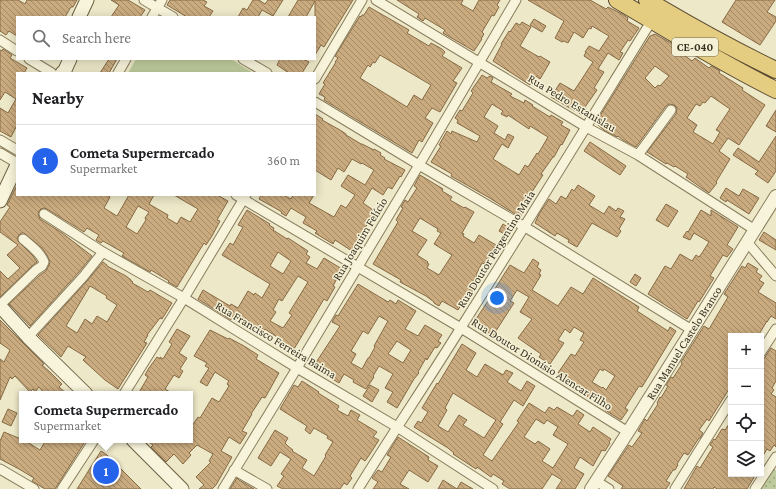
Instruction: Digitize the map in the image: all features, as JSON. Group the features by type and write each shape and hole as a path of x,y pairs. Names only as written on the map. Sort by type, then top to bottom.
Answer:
{"highway":[{"name":"CE-040","path":"617,0 656,7 734,50 776,70"},
{"name":"CE-040","path":"656,7 683,40 749,77 776,90"}],"main road":[{"path":"79,16 87,0"},
{"path":"89,16 96,0"},
{"path":"57,72 60,60"},
{"path":"63,72 70,60"},
{"path":"0,201 16,166"},
{"path":"0,306 28,337 83,391"},
{"path":"136,443 182,489"}],"street":[{"path":"144,0 160,4 172,16"},
{"path":"316,77 362,0"},
{"name":"Rua Pedro Estanislau","path":"376,0 586,127 638,155 755,230"},
{"name":"Rua Joaquim Felício","path":"223,489 419,165 516,0"},
{"path":"153,16 160,4"},
{"name":"Rua Doutor Pergentino Maia","path":"358,489 461,328 586,127 656,7"},
{"path":"0,40 16,50"},
{"path":"31,60 50,72"},
{"path":"119,72 125,60"},
{"path":"245,60 265,72"},
{"path":"316,103 692,330"},
{"path":"638,155 672,110"},
{"path":"0,140 16,149"},
{"path":"0,152 16,163"},
{"path":"126,391 184,298 242,196"},
{"name":"Rua Doutor Dionísio Alencar Filho","path":"242,196 357,267 461,328 628,432"},
{"name":"Rua Manuel Castelo Branco","path":"593,485 628,432 776,196"},
{"name":"Rua Francisco Ferreira Baima","path":"44,214 103,252 184,298 297,368 397,427 493,489"},
{"path":"0,306 36,270 42,266 44,262 37,251 23,239"},
{"path":"747,242 776,276"},
{"path":"28,337 83,277 103,252"},
{"path":"764,347 776,329"},
{"path":"675,489 728,405"},
{"path":"62,489 92,443"},
{"path":"755,489 774,464"},
{"path":"0,469 34,489"},
{"path":"234,470 266,489"},
{"path":"593,485 609,489"}],"green space":[{"path":"135,60 233,60 251,72 129,72"},
{"path":"771,464 776,471 776,489 756,489"}],"building":[{"path":"0,0 18,0 25,4 27,0 77,0 66,16 16,16 16,35 9,31 6,35 0,31"},
{"path":"111,0 128,0 145,10 141,16 112,16 119,5"},
{"path":"170,0 203,0 207,2 204,6 213,11 210,16 185,16 167,5"},
{"path":"253,0 259,0 265,4 268,0 283,0 273,16 262,10 259,16 239,16 243,8 247,10"},
{"path":"298,0 353,0 324,47 321,45 316,53 315,1 307,16 289,16"},
{"path":"397,0 463,0 461,4 473,11 479,0 500,0 497,5 499,7 494,16 492,15 482,32 484,34 482,39 474,51 443,33 445,30 425,18 423,21 417,17 419,14"},
{"path":"528,0 590,0 606,9 608,7 622,14 628,18 627,21 639,28 620,52 623,53 619,60 608,53 598,69 604,72 594,88 597,90 585,107 586,108 582,115 551,97 560,83 574,91 593,62 584,56 585,52 589,46 599,51 609,36 592,26 583,38 574,32 568,43 564,41 562,42 555,38 564,21"},
{"path":"736,0 775,0 767,12 776,17 776,21 760,45 722,22"},
{"path":"369,7 409,30 407,33 429,46 431,43 442,49 445,52 442,56 462,68 453,81 457,83 440,112 432,108 425,118 433,123 422,142 419,140 412,153 324,100 325,97 319,94 325,84 323,83 338,58 335,56 360,16 361,17","holes":["380,55 431,85 422,100 414,95 407,107 360,78 368,65 370,67 373,62 375,63"]},
{"path":"534,19 546,26 542,32 530,25"},
{"path":"522,22 531,27 520,46 550,62 540,79 536,76 530,85 493,61 509,31 510,32 516,23 520,25"},
{"path":"655,34 683,50 681,53 692,61 695,58 709,68 711,66 720,71 719,73 743,88 742,90 765,105 739,145 728,138 719,151 730,159 716,182 717,183 709,193 686,177 688,174 675,166 666,164 647,152 676,114 677,108 674,105 669,104 666,106 636,147 618,136 617,137 605,131 596,122 650,36","holes":["655,66 669,76 660,86 658,85 655,88 645,78","711,96 730,109 716,130 720,132 713,144 693,132 697,125 687,118 696,104 700,106"]},
{"path":"3,49 12,55 10,58 27,68 25,72 16,72 16,99 5,92 0,100 0,50 2,51"},
{"path":"108,60 116,60 110,72 101,72"},
{"path":"280,60 305,60 309,62 303,72 288,72 277,65"},
{"path":"482,75 487,78 490,76 493,78 491,82 512,94 510,96 524,103 525,100 550,117 551,115 563,122 561,125 570,130 562,145 561,144 554,157 541,174 543,175 528,198 530,199 520,217 451,176 452,174 431,162 441,146 439,145 447,131 451,134 452,131 477,142 480,136 457,123 458,120 455,118 460,110 462,111 473,93 471,91","holes":["492,104 503,111 501,114 507,117 508,115 529,129 530,126 548,137 538,154 537,153 528,167 525,165 519,175 493,159 502,144 508,148 514,137 508,134 505,140 494,133 498,126 484,117"]},
{"path":"16,99 16,127 11,137 0,131 0,108 8,113"},
{"path":"776,110 776,132 766,126"},
{"path":"316,115 323,119 322,120 361,144 381,153 380,155 385,158 384,159 405,170 392,189 388,187 383,195 372,188 363,203 376,212 364,229 365,230 356,246 359,248 355,253 335,240 333,244 315,233 317,231 303,223 306,217 291,208 286,216 281,213 282,212 259,199 260,196 285,196 291,199 292,196 313,196 309,203 334,217 341,205 346,208 355,195 341,186 348,175 365,185 374,170 352,159 344,172 338,168 331,180 316,171"},
{"path":"776,136 776,171 768,183 755,174 758,171 733,155 738,148 759,162"},
{"path":"590,142 626,166 620,175 584,151"},
{"path":"420,175 443,189 442,191 452,197 450,200 474,212 462,233 464,234 463,236 474,243 479,235 496,245 485,264 482,263 476,275 477,276 473,283 477,285 470,295 468,293 458,310 442,301 439,306 426,296 400,282 401,280 373,264 398,222 396,220 403,208 401,207 405,200 408,202 417,188 414,186","holes":["420,218 438,229 437,231 441,233 434,244 452,255 439,275 427,268 429,264 427,263 428,262 417,255 427,240 412,231"]},
{"path":"578,185 595,196 589,205 604,214 609,206 616,211 618,208 624,211 620,217 625,219 619,229 621,231 617,237 592,223 577,247 557,233 555,236 535,223 549,199 556,204 561,196 566,199 572,189 574,191"},
{"path":"16,187 16,196 108,196 110,197 104,208 117,216 128,196 153,196 149,204 168,215 167,218 177,224 181,217 190,222 198,209 176,196 219,196 228,201 217,220 220,221 212,236 206,245 204,243 177,287 151,270 150,272 122,256 124,253 103,241 101,243 96,240 99,235 87,228 84,232 47,209 41,209 38,214 40,219 62,233 92,256 30,326 9,304 46,271 50,262 42,248 24,233 21,233 17,238 18,241 37,262 0,297 0,271 8,279 20,268 7,255 18,245 0,232 0,222 10,207 7,205","holes":["138,206 149,212 145,218 146,220 137,234 126,227"]},
{"path":"726,188 739,196 743,189 759,198 749,214 727,200 726,202 720,198"},
{"path":"666,204 678,211 668,227 656,220"},
{"path":"247,210 270,224 269,225 274,228 273,230 308,251 306,254 310,257 306,263 317,269 324,258 342,269 333,286 335,287 327,301 324,299 291,354 280,346 283,341 265,329 261,336 250,329 251,327 239,320 238,321 232,318 231,320 198,299 203,290 230,306 231,304 238,308 248,291 254,295 255,293 262,298 270,284 222,255 230,243 233,245 243,227 238,225","holes":["278,252 291,261 283,274 270,266","298,276 308,282 289,313 292,315 283,328 270,321 276,312 273,310 279,299 282,301"]},
{"path":"701,210 711,216 711,210 738,227 727,245 733,249 727,257 723,255 710,276 714,278 687,319 648,294 665,266 671,269 680,254 692,261 696,255 699,257 709,242 694,233 690,240 683,237 687,231 688,232"},
{"path":"503,224 512,230 508,236 499,231"},
{"path":"764,232 776,240 776,250 759,240"},
{"path":"533,259 539,263 537,267 541,270 539,274 541,275 532,290 558,306 571,287 583,294 593,278 639,307 637,311 668,331 670,327 676,331 642,387 639,386 625,408 628,410 621,420 605,410 606,408 600,404 576,391 560,380 563,376 558,373 571,354 575,356 584,342 580,340 584,333 574,327 570,333 565,329 558,340 564,343 550,364 539,357 541,354 518,338 532,319 520,312 529,297 517,290 510,301 514,303 492,337 472,325 510,265 524,273","holes":["600,369 603,371 604,369 615,376 606,390 592,382"]},
{"path":"103,262 107,266 126,276 133,282 132,283 148,292 150,290 172,303 162,319 160,318 147,335 144,342 147,343 118,389 105,380 83,360 86,357 68,346 61,357 38,335","holes":["90,286 107,296 106,298 117,305 107,322 97,316 92,324 85,319 77,333 66,326"]},
{"path":"748,263 758,269 756,272 762,276 759,280 764,283 758,292 776,303 776,319 771,316 760,333 728,333 728,391 709,421 707,419 699,430 703,433 700,438 688,455 684,453 675,470 673,470 666,481 670,483 666,489 621,489 623,486 608,476 629,445 632,447 642,433 638,431 645,419 647,421 658,404 657,403 660,397 661,398 668,386 666,385 671,377 673,378 682,364 681,362 704,326 709,329 728,297 724,294 742,266 745,268"},
{"path":"635,274 641,278 636,286 630,282"},
{"path":"358,284 388,302 390,300 396,304 398,300 416,311 405,329 418,336 425,325 442,335 438,341 441,343 437,348 435,347 427,360 426,358 418,372 419,373 397,408 387,402 393,392 385,388 393,374 379,366 366,389 353,382 354,380 344,374 339,383 313,367 340,326 332,322 336,315 338,316","holes":["379,316 388,321 362,369 351,363 356,354 351,351 363,331 368,334","397,341 411,350 403,363 388,354"]},
{"path":"0,320 62,384 59,387 64,391 42,391 39,387 36,391 33,389 29,391 15,376 12,379 10,377 0,400 0,359 4,362 10,350 0,343"},
{"path":"177,329 190,336 179,353 187,358 180,369 183,371 179,378 174,375 165,389 168,391 140,391 148,377 145,375 149,368 157,357 163,359 172,344 169,342"},
{"path":"210,330 244,346 258,355 256,359 279,373 265,398 262,397 251,414 242,431 247,433 240,444 229,437 221,451 232,457 216,485 212,489 199,489 204,485 196,477 211,462 209,461 213,454 197,445 189,453 191,455 183,464 174,454 166,462 151,447 153,445 150,443 193,443 193,424 198,417 200,418 212,398 219,402 229,386 227,384 229,381 215,372 207,386 200,382 209,368 205,366 207,363 194,356"},
{"path":"462,344 476,353 466,370 477,377 485,364 503,375 506,370 513,373 507,382 521,391 527,381 535,386 523,406 514,400 500,422 503,424 483,455 492,461 519,422 517,421 529,403 545,413 549,407 554,410 557,407 573,416 577,410 584,415 578,424 590,432 593,427 611,439 609,442 610,443 605,451 602,450 593,466 580,457 574,468 584,474 575,489 556,489 562,480 552,474 542,489 510,489 502,484 504,481 493,474 491,477 477,467 476,469 453,454 454,453 448,448 414,427 418,421 421,423 428,412 422,408 437,383 438,384","holes":["453,393 496,420 484,438 463,425 467,420 459,415 448,432 438,426 447,410 445,408","536,419 544,424 547,420 558,427 553,435 568,444 553,468 542,461 550,449 538,441 535,444 524,437"]},
{"path":"771,348 776,351 776,381 772,388 774,390 771,394 776,397 776,447 774,445 770,451 767,449 764,454 764,369 764,358"},
{"path":"302,381 339,406 337,410 348,416 351,410 360,415 357,420 377,432 373,437 379,440 370,454 365,461 361,458 350,476 352,478 347,485 344,483 340,489 283,489 277,486 284,476 281,474 291,459 280,452 271,466 258,458 275,430 288,438 285,443 293,450 292,451 307,460 302,468 314,476 326,456 325,455 333,442 327,438 328,436 314,428 310,434 305,430 307,426 280,409 294,385 298,387"},
{"path":"370,385 379,390 372,402 363,396"},
{"path":"8,409 17,413 11,426 2,422"},
{"path":"728,426 728,477 754,477 747,489 717,489 714,487 713,489 684,489 697,466 700,468 713,447 710,445 714,439 715,440 722,429 725,430"},
{"path":"4,432 19,438 19,443 29,443 40,450 44,443 84,443 55,489 45,489 32,481 34,478 0,459 0,441"},
{"path":"398,437 429,457 428,460 438,466 428,482 409,470 400,484 409,489 373,489 378,482 372,478 378,470 382,472 391,457 387,455"},
{"path":"101,451 107,455 141,489 77,489"},
{"path":"237,478 239,480 254,489 230,489"},
{"path":"443,480 457,489 438,489"},
{"path":"461,482 473,489 457,489"}],"place":[{"name":"Cometa Supermercado","path":"106,471"}]}
